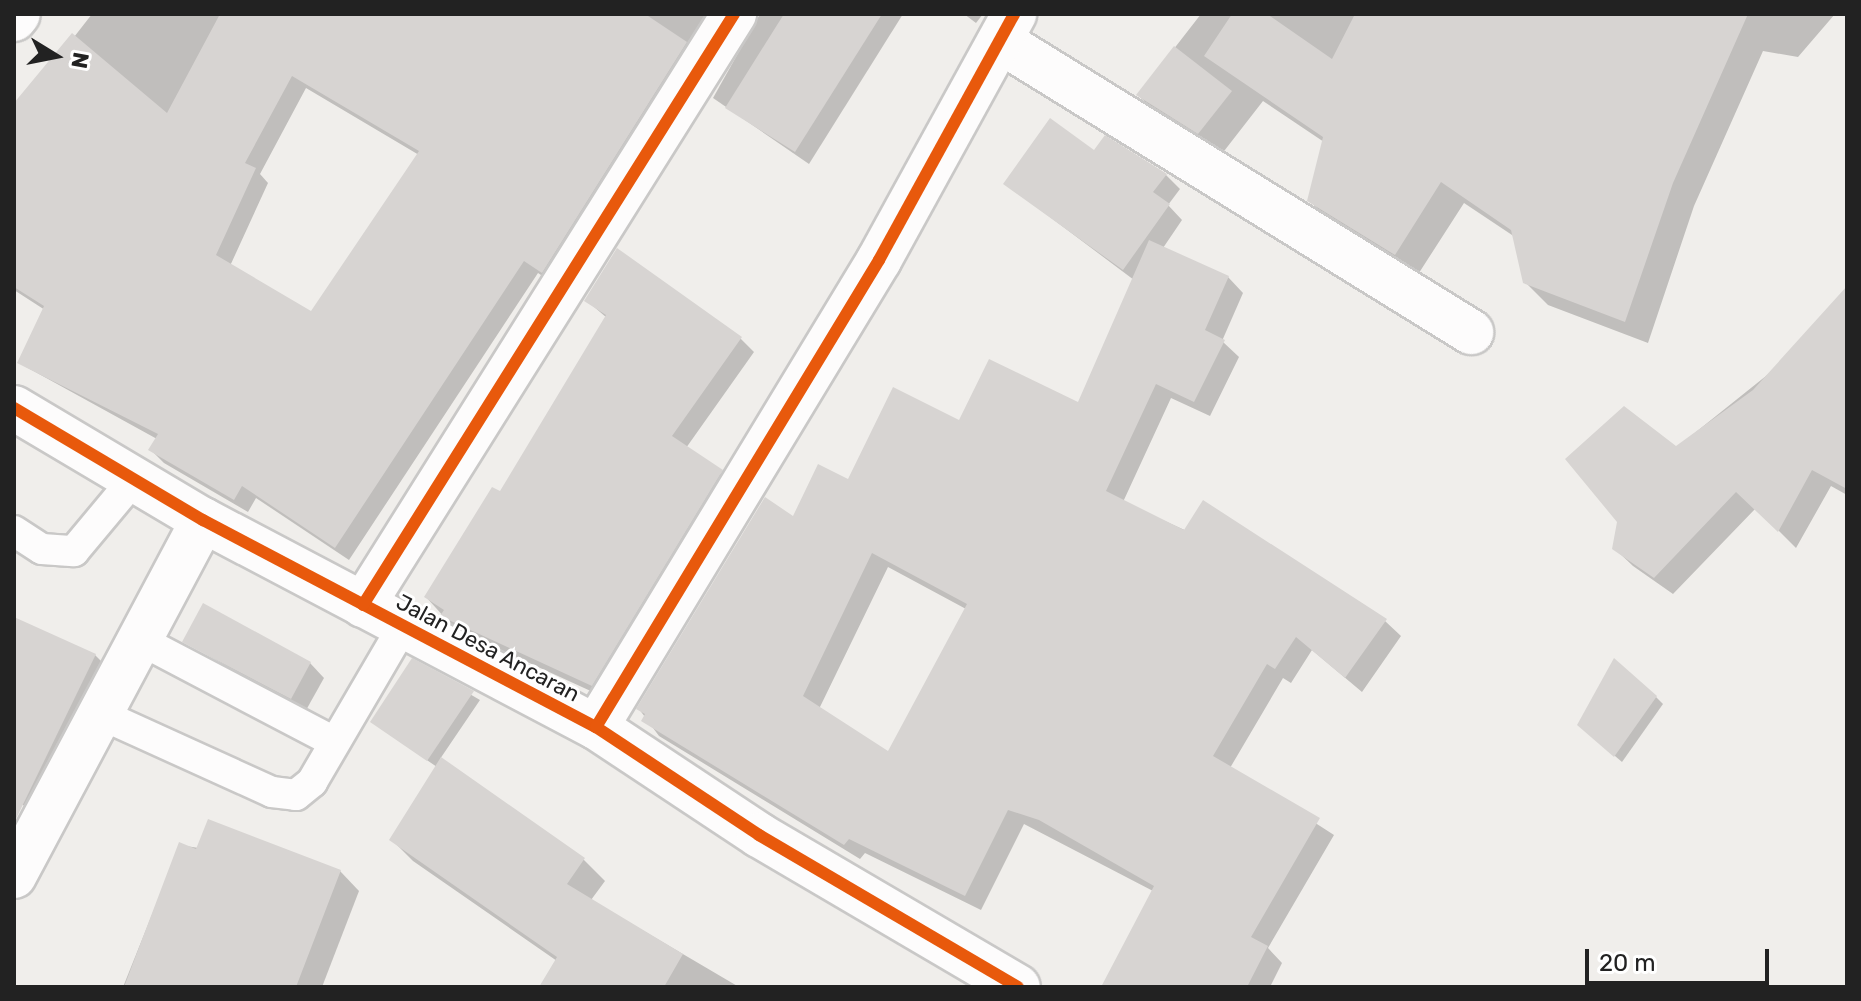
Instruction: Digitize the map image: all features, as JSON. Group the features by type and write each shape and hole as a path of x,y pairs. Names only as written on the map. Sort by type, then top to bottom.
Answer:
{"street":[{"path":"14,19 18,14"},
{"path":"363,605 734,14"},
{"path":"596,727 879,260 1007,27 1471,332"},
{"name":"Jalan Desa Ancaran","path":"14,408 203,520 596,727 759,835 1018,987"},
{"path":"14,876 203,520"}],"lane":[{"path":"14,531 42,549 74,551 134,479"},
{"path":"100,714 272,792 296,795 312,782 403,626"},
{"path":"140,640 334,742"}],"building":[{"path":"220,14 645,14 687,42 542,273 524,261 335,548 242,486 234,500 148,450 158,434 17,363 44,306 14,287 14,103 72,33 167,113","holes":["292,76 419,151 311,311 216,255 256,168 245,163"]},
{"path":"784,14 882,14 795,152 725,108"},
{"path":"1232,14 1267,14 1332,59 1355,14 1748,14 1673,183 1625,322 1523,283 1511,230 1441,182 1395,255 1307,201 1323,137 1204,56"},
{"path":"1174,46 1232,91 1198,134 1136,95"},
{"path":"1050,118 1094,150 1105,135 1167,174 1153,192 1170,204 1123,270 1003,184"},
{"path":"1149,240 1229,276 1205,330 1225,340 1194,402 1156,384 1106,491 1184,530 1203,500 1387,619 1345,678 1296,637 1275,669 1267,664 1213,756 1320,818 1251,937 1268,946 1247,987 1101,987 1154,886 1039,820 1008,810 965,896 849,839 844,845 641,721 645,714 636,709 765,497 793,516 818,464 848,479 893,387 959,420 989,359 1078,402","holes":["872,553 967,604 888,751 803,696"]},
{"path":"617,248 742,337 672,436 723,470 592,686 440,616 444,610 424,597 492,487 500,491 606,315 584,301"},
{"path":"1847,286 1847,489 1812,470 1778,532 1736,492 1654,578 1612,549 1617,522 1565,459 1624,406 1676,446 1753,390"},
{"path":"203,603 311,662 291,699 182,642"},
{"path":"14,617 96,654 14,823"},
{"path":"412,658 474,691 427,761 370,722"},
{"path":"1614,658 1657,696 1614,757 1577,725"},
{"path":"441,757 585,858 567,884 683,954 664,987 539,987 557,957 389,840"},
{"path":"208,819 341,870 296,987 124,987 179,842 196,849"}],"cycle path":[{"path":"363,605 734,14"},
{"path":"596,727 879,260 1014,14"},
{"path":"14,408 203,520 596,727 759,835 1018,987"}]}
